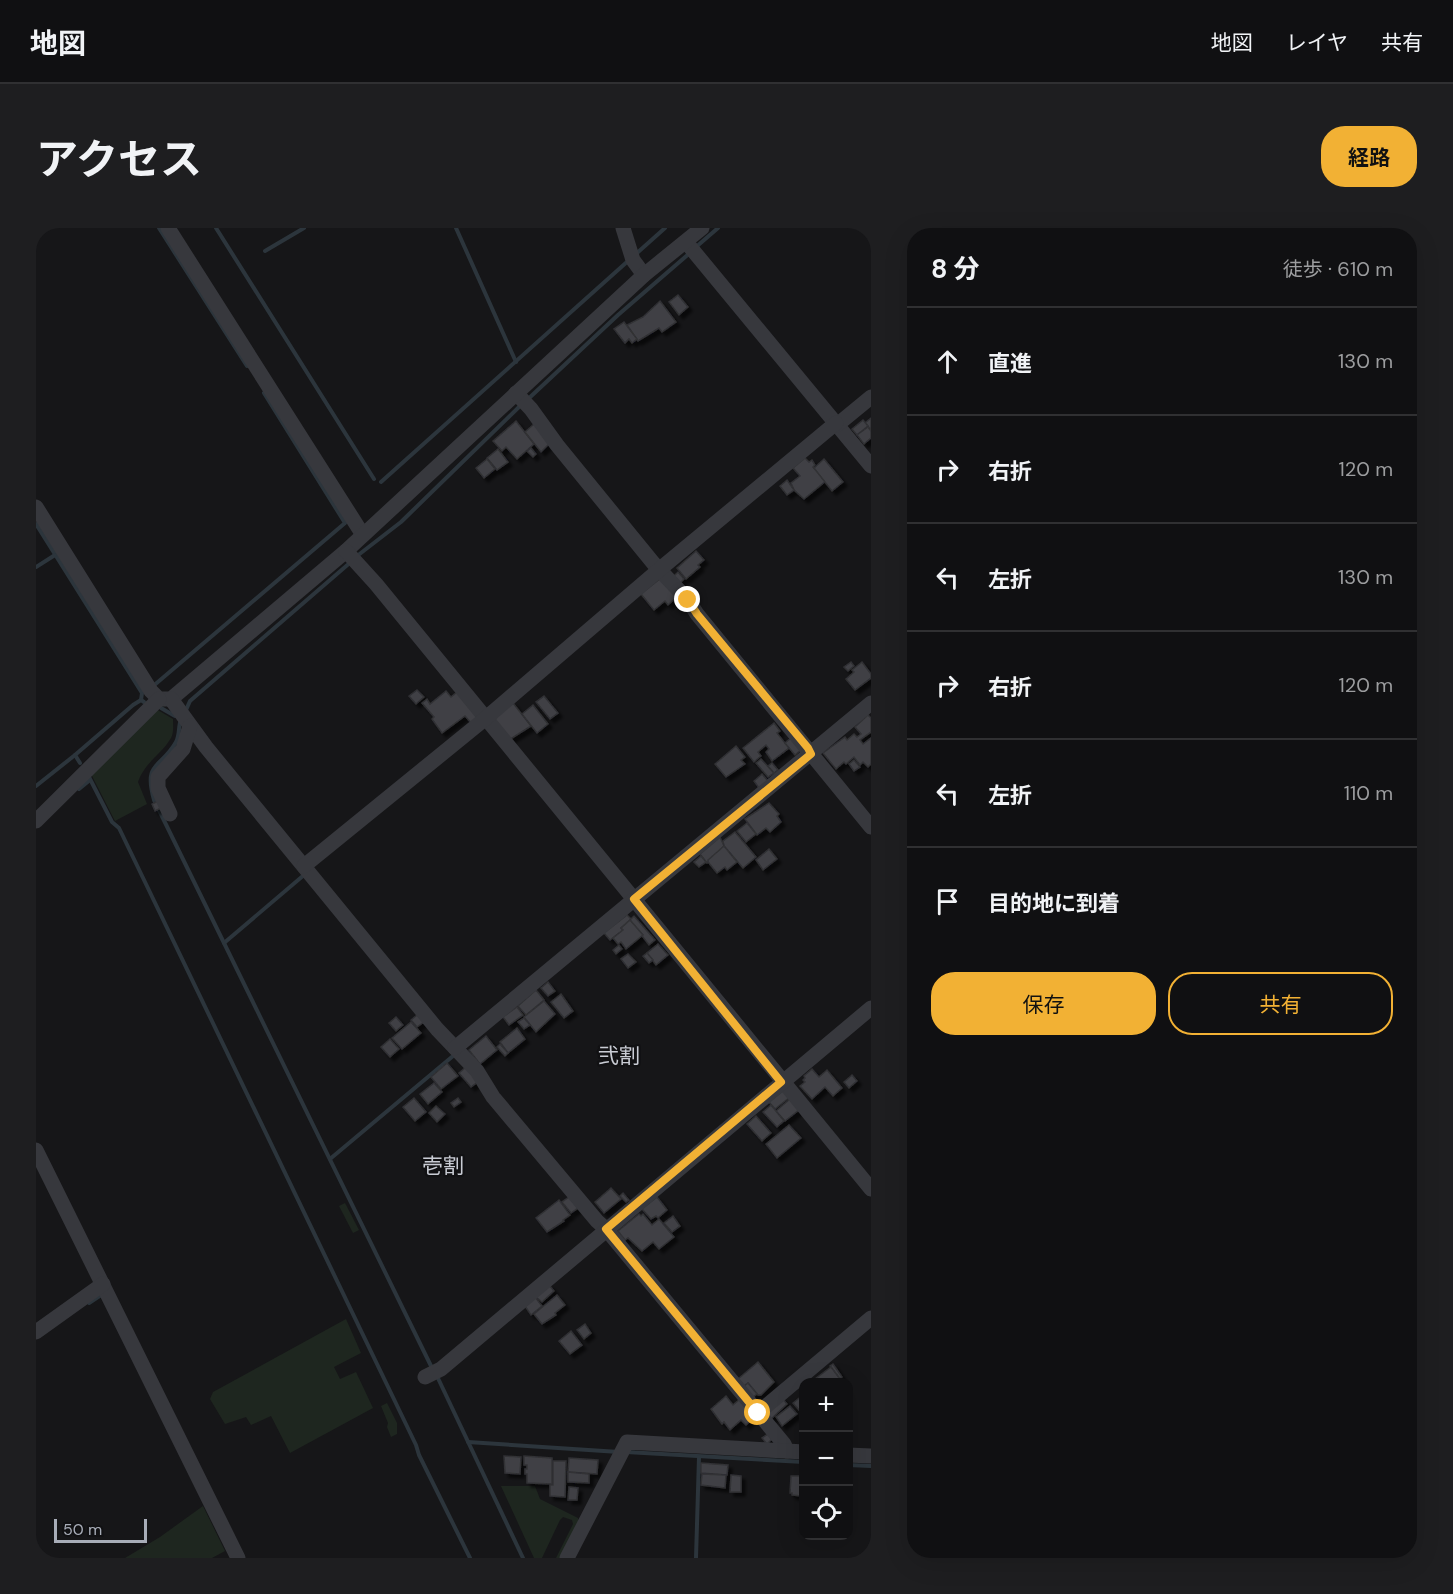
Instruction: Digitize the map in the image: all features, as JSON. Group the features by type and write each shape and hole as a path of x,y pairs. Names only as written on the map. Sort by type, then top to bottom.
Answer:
{"street":[{"path":"168,228 363,535"},
{"path":"623,228 633,260 644,275"},
{"path":"36,821 170,705 351,557 363,535 522,399 644,275 691,248 702,228"},
{"path":"691,248 871,465"},
{"path":"307,864 663,572 871,397"},
{"path":"522,399 587,483 663,572 871,827"},
{"path":"36,507 170,705 307,864 437,1029 458,1044 493,1097 760,1411 787,1451"},
{"path":"351,557 486,718 871,1189"},
{"path":"458,1044 871,703"},
{"path":"170,705 183,749 158,777 158,788 170,814"},
{"path":"431,1374 784,1085 871,1008"},
{"path":"36,1150 99,1287 237,1558"},
{"path":"36,1332 99,1287"},
{"path":"760,1411 871,1318"},
{"path":"567,1558 627,1442 799,1452"},
{"path":"853,1455 871,1456"}],"shaded area":[{"path":"156,709 173,719 172,736 145,769 138,782 147,804 115,821 91,774"},
{"path":"345,1203 359,1230 353,1233 339,1206"},
{"path":"346,1319 361,1353 334,1367 340,1379 356,1372 373,1408 290,1453 271,1416 251,1425 246,1417 225,1424 210,1399 213,1392"},
{"path":"387,1403 397,1423 397,1434 391,1437 381,1406"},
{"path":"501,1486 535,1486 540,1499 578,1518 579,1524 561,1558 556,1558 573,1524 572,1520 563,1517 560,1520 542,1558 534,1558"},
{"path":"203,1506 225,1551 212,1558 125,1558 160,1537"}],"building":[{"path":"678,295 688,307 679,315 669,302"},
{"path":"660,301 676,322 662,332 659,328 638,341 627,325 643,317"},
{"path":"624,322 637,339 632,343 629,339 625,343 614,329"},
{"path":"871,418 871,430 865,423"},
{"path":"863,420 868,426 857,435 852,429"},
{"path":"516,421 534,444 517,459 506,447 502,451 493,441"},
{"path":"534,424 550,443 541,452 525,432"},
{"path":"868,427 871,431 871,438 864,444 857,435"},
{"path":"531,448 536,454 533,457 527,451"},
{"path":"498,449 508,462 497,470 487,458"},
{"path":"805,458 809,462 812,460 815,465 813,467 826,481 804,499 794,490 791,483 800,476 793,468"},
{"path":"487,459 495,469 484,478 476,468"},
{"path":"824,459 843,482 832,491 814,468"},
{"path":"787,480 794,490 787,495 780,486"},
{"path":"696,551 704,560 698,565 700,567 686,579 677,568"},
{"path":"678,572 684,579 680,583 674,576"},
{"path":"661,578 677,597 668,605 665,601 654,610 641,594"},
{"path":"851,662 854,666 848,671 844,667"},
{"path":"862,662 871,674 871,678 855,690 846,679"},
{"path":"417,690 424,697 416,704 409,696"},
{"path":"446,691 451,697 457,692 481,717 472,724 465,716 442,733 432,719 434,717 422,703 427,699 430,704"},
{"path":"544,696 558,713 550,719 536,702"},
{"path":"513,703 531,726 509,740 494,718"},
{"path":"533,705 548,724 537,733 522,714"},
{"path":"868,715 871,718 871,732 860,740 863,744 871,738 871,764 868,767 863,762 860,765 854,757 836,769 823,753 845,737 847,740 854,734 857,737 861,734 855,727"},
{"path":"774,723 780,731 777,733 789,748 772,761 766,752 769,749 766,745 758,752 761,756 754,762 743,748"},
{"path":"792,737 802,749 795,755 785,743"},
{"path":"736,746 745,757 741,760 745,764 726,777 715,764"},
{"path":"761,759 774,773 768,777 756,763"},
{"path":"854,760 860,767 854,771 849,764"},
{"path":"772,763 778,770 774,773 768,766"},
{"path":"762,774 768,781 759,788 754,781"},
{"path":"158,801 161,808 155,811 152,804"},
{"path":"769,803 779,814 777,816 781,822 770,832 766,828 757,835 745,819"},
{"path":"747,823 756,834 746,842 737,831"},
{"path":"735,832 756,857 743,868 724,846 723,841"},
{"path":"720,837 724,846 707,863 700,854"},
{"path":"724,846 737,862 727,870 725,867 717,873 708,860"},
{"path":"769,849 777,859 763,870 756,860"},
{"path":"701,856 706,862 699,867 694,862"},
{"path":"627,915 631,919 634,916 655,940 649,945 630,920 621,928 623,930 610,940 604,933"},
{"path":"630,920 643,935 626,949 621,942 618,944 613,938"},
{"path":"658,944 668,955 656,965 647,953"},
{"path":"619,945 622,949 616,954 613,950"},
{"path":"647,953 653,960 649,963 643,956"},
{"path":"628,954 636,962 628,968 621,959"},
{"path":"548,982 555,991 548,996 541,988"},
{"path":"536,990 544,1000 526,1015 518,1006"},
{"path":"561,994 573,1011 564,1018 551,1002"},
{"path":"544,1001 555,1014 536,1032 524,1017"},
{"path":"517,1007 523,1015 509,1025 503,1017"},
{"path":"417,1015 424,1022 417,1027 411,1020"},
{"path":"396,1017 403,1025 396,1031 389,1023"},
{"path":"524,1018 530,1025 524,1029 518,1022"},
{"path":"411,1022 421,1033 402,1049 392,1038"},
{"path":"517,1028 525,1039 508,1053 500,1042"},
{"path":"486,1036 497,1050 480,1064 469,1050"},
{"path":"390,1039 399,1049 390,1057 381,1047"},
{"path":"500,1044 508,1053 505,1056 497,1047"},
{"path":"447,1063 458,1076 441,1089 431,1077"},
{"path":"467,1066 479,1081 471,1087 459,1073"},
{"path":"812,1069 819,1077 827,1070 842,1088 833,1096 825,1087 812,1099 800,1086 805,1082 804,1076"},
{"path":"852,1075 857,1081 849,1088 844,1082"},
{"path":"434,1083 442,1092 428,1104 420,1094"},
{"path":"784,1090 790,1097 775,1109 769,1102"},
{"path":"414,1098 426,1112 415,1121 403,1107"},
{"path":"458,1098 461,1102 454,1107 451,1103"},
{"path":"790,1099 799,1110 785,1121 776,1111"},
{"path":"771,1105 784,1121 777,1127 763,1112"},
{"path":"436,1106 445,1114 437,1122 429,1113"},
{"path":"756,1116 771,1133 762,1141 747,1124"},
{"path":"789,1125 801,1138 777,1158 766,1144"},
{"path":"611,1188 621,1199 604,1213 595,1202"},
{"path":"623,1193 629,1200 626,1202 620,1196"},
{"path":"569,1197 578,1208 571,1213 562,1202"},
{"path":"657,1197 667,1210 658,1218 656,1216 651,1219 642,1209"},
{"path":"559,1200 570,1215 547,1232 536,1218"},
{"path":"639,1214 641,1216 643,1214 652,1225 659,1219 674,1237 659,1249 653,1242 642,1251 628,1238 625,1240 618,1231"},
{"path":"673,1216 680,1226 672,1232 664,1223"},
{"path":"549,1285 554,1291 542,1302 536,1297"},
{"path":"557,1295 565,1305 555,1313 556,1315 542,1324 534,1314"},
{"path":"535,1297 542,1306 531,1315 525,1306"},
{"path":"585,1324 591,1333 584,1339 577,1330"},
{"path":"571,1331 582,1345 570,1354 559,1341"},
{"path":"758,1362 774,1382 761,1395 758,1395 748,1383 744,1386 738,1379"},
{"path":"833,1364 841,1378 839,1378 830,1366"},
{"path":"831,1367 839,1378 816,1378"},
{"path":"748,1383 757,1394 752,1398 743,1387"},
{"path":"726,1396 733,1405 740,1399 755,1417 746,1425 741,1420 730,1430 724,1422 722,1424 711,1409"},
{"path":"782,1398 787,1404 770,1420 764,1414"},
{"path":"799,1398 799,1410 793,1403"},
{"path":"790,1406 797,1414 782,1426 776,1417"},
{"path":"768,1434 772,1439 767,1444 762,1438"},
{"path":"504,1456 521,1457 520,1474 505,1473"},
{"path":"524,1456 552,1458 552,1484 527,1483 525,1469 527,1465 524,1465"},
{"path":"569,1458 598,1460 597,1474 568,1472"},
{"path":"553,1461 566,1461 565,1497 550,1496 550,1485 553,1485"},
{"path":"701,1463 728,1465 727,1475 701,1473"},
{"path":"568,1472 589,1474 589,1483 568,1482"},
{"path":"702,1474 726,1475 725,1488 701,1485"},
{"path":"731,1475 741,1476 741,1492 730,1492"},
{"path":"791,1476 799,1476 799,1496 790,1493"},
{"path":"569,1487 578,1488 577,1500 568,1500"}],"waterway":[{"path":"159,228 247,366"},
{"path":"216,228 374,479"},
{"path":"265,251 304,228"},
{"path":"456,228 516,362"},
{"path":"637,253 665,228"},
{"path":"696,247 718,228"},
{"path":"527,400 618,315 691,252"},
{"path":"381,482 628,261"},
{"path":"152,687 345,523 264,393"},
{"path":"357,556 401,522 521,405"},
{"path":"36,524 142,693 141,700"},
{"path":"36,567 55,555"},
{"path":"186,710 190,701 352,561"},
{"path":"36,786 133,705 141,700 144,702"},
{"path":"161,708 175,716"},
{"path":"181,719 176,742 152,772 151,787 154,800 432,1368"},
{"path":"75,755 80,763"},
{"path":"89,777 112,822 119,828 470,1558"},
{"path":"79,789 90,780"},
{"path":"224,943 304,875"},
{"path":"330,1159 453,1056"},
{"path":"89,1303 101,1295"},
{"path":"436,1374 523,1558"},
{"path":"468,1442 619,1452"},
{"path":"626,1452 799,1462"},
{"path":"696,1558 699,1457"},
{"path":"853,1465 871,1466"}],"district":[{"name":"弐割","path":"619,1056"},
{"name":"壱割","path":"443,1166"}],"route":[{"path":"688,600 811,754 634,899 781,1082 606,1229 758,1413"}]}
